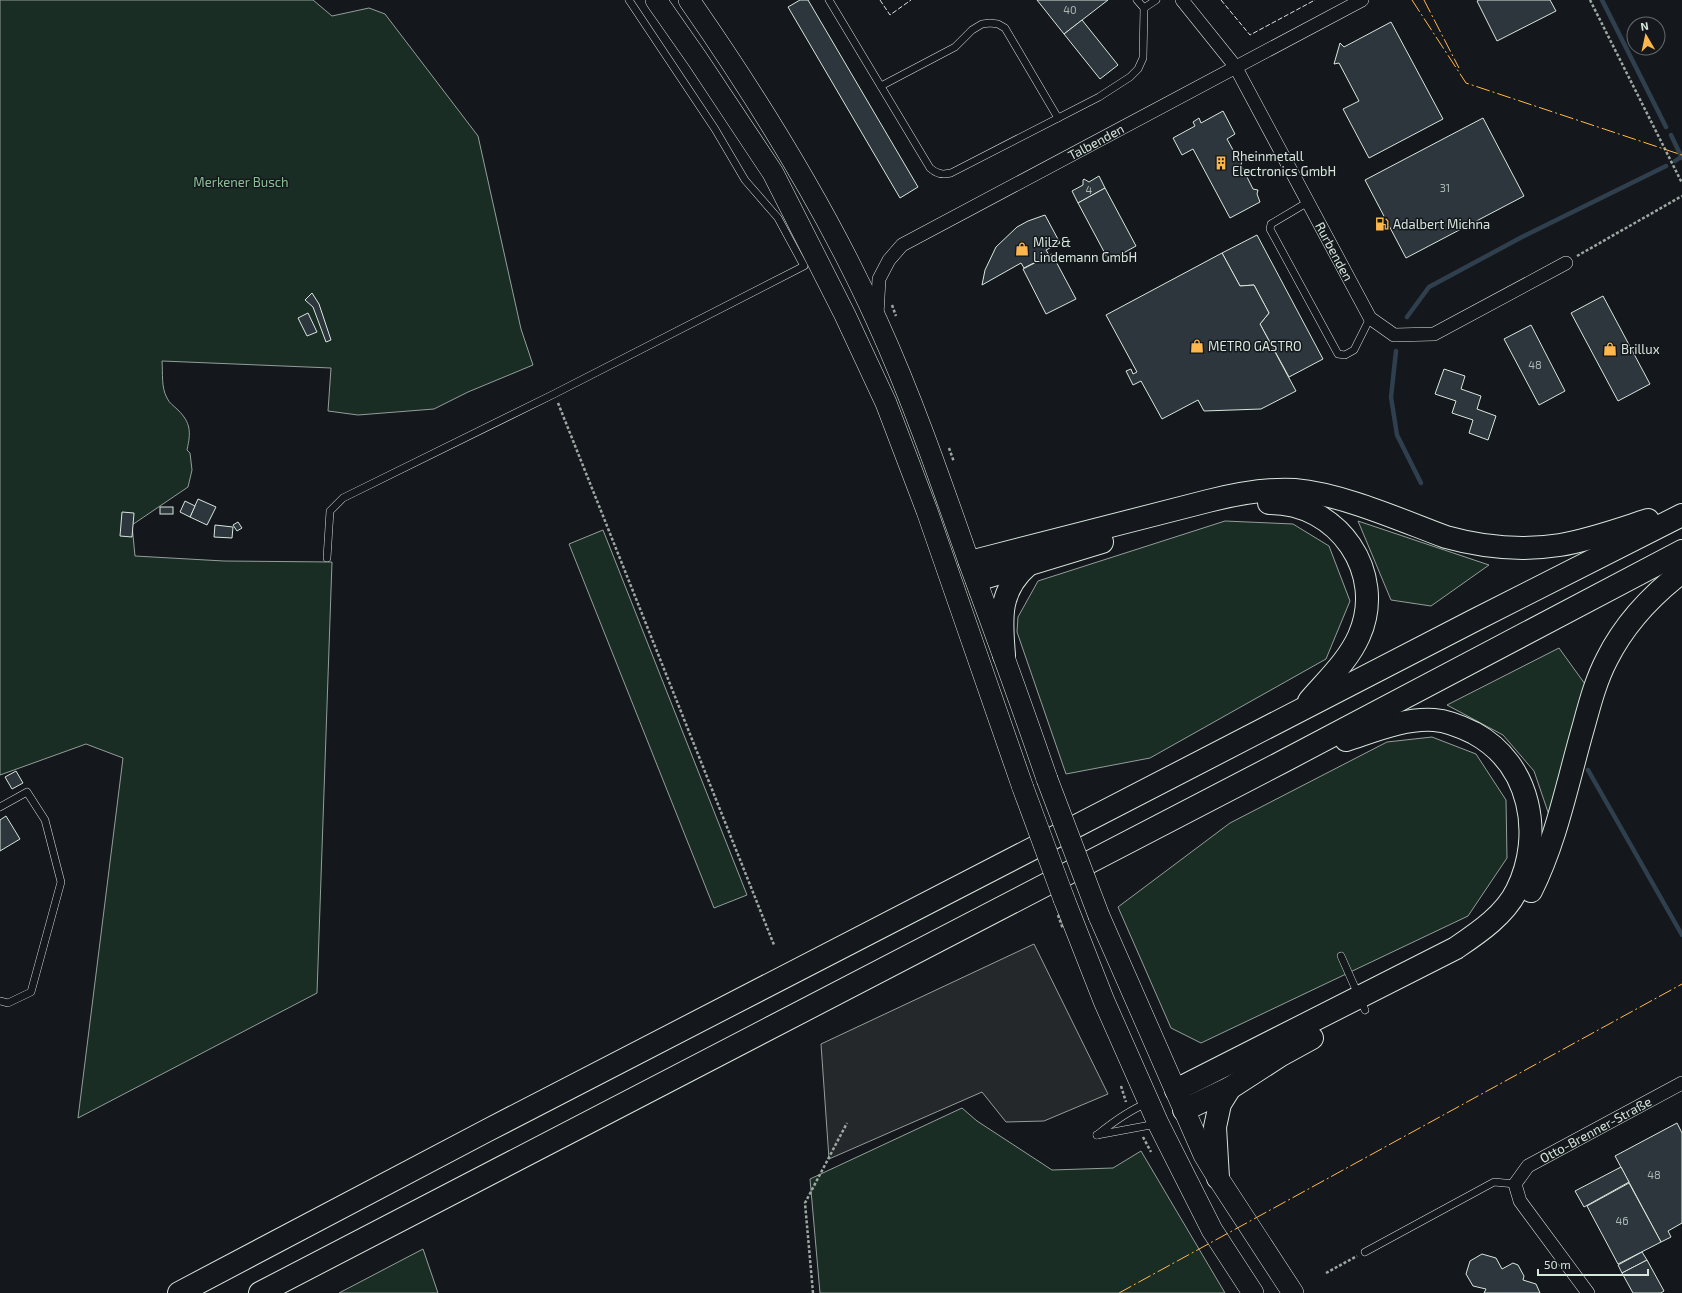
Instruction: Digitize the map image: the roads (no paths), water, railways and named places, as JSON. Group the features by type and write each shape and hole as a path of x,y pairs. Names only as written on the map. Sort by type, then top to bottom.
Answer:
{"highway":[{"path":"973,571 1208,501 1248,493 1283,490 1312,492 1368,509 1465,542 1513,548 1545,547 1566,544 1598,536 1682,509"},
{"path":"973,571 1028,565 1227,507 1275,503 1296,505 1316,514 1336,528 1356,555 1366,582 1367,600 1362,629 1354,646 1339,666 1300,710"},
{"path":"179,1293 488,1130 1300,710 1682,515"},
{"path":"260,1293 1284,761 1682,550"},
{"path":"1004,655 1002,622 1004,602 1014,580 1028,565"},
{"path":"1176,1090 1363,1003 1442,971 1474,953 1504,929 1520,909 1532,889 1546,856 1591,700 1607,658 1631,621 1660,591 1682,572"},
{"path":"1184,1110 1230,1088 1363,1003 1456,948 1492,920 1510,901 1525,871 1529,858 1531,821 1527,803 1516,775 1503,757 1487,742 1465,728 1444,721 1413,721 1388,726 1284,761"},
{"path":"1218,1178 1215,1128 1220,1104 1230,1088"}],"main road":[{"path":"656,0 773,173 838,301 886,403 952,582 1023,788 1074,926 1104,1001 1148,1102 1212,1230 1253,1293"},
{"path":"689,0 722,47 791,156 850,267 886,319 913,407 1004,655 1047,779 1099,916 1204,1154 1218,1178 1294,1293"},
{"path":"952,582 973,571"},
{"path":"1148,1102 1176,1090"},
{"path":"1158,1123 1184,1110"}],"street":[{"name":"Rurbenden","path":"1182,0 1235,66 1370,318 1394,335 1434,334 1566,263"},
{"name":"Talbenden","path":"886,319 879,279 889,260 902,245 1235,66 1362,0"},
{"name":"Otto-Brenner-Straße","path":"1515,1184 1528,1166 1682,1083"},
{"path":"1515,1184 1520,1201 1588,1293"}],"lane":[{"path":"327,558 330,511 343,498 554,394 804,266 778,218 745,180 715,129 629,0"},
{"path":"829,0 930,168 936,173 944,174 951,173 1099,97 1130,77 1138,69 1143,58 1144,8 1137,0"},
{"path":"1144,8 1156,0"},
{"path":"881,86 955,47 972,30 990,23 998,24 1005,28 1058,118"},
{"path":"1308,202 1271,224 1270,229 1338,354 1346,355 1354,350 1370,318"},
{"path":"0,807 27,792 45,820 61,882 31,992 8,1004 0,1001"},
{"path":"1342,956 1363,1003"},
{"path":"1148,1102 1111,1123 1097,1136 1158,1123"},
{"path":"1365,1252 1494,1182 1515,1184"}],"waterway":[{"path":"1602,0 1666,127"},
{"path":"1671,135 1682,158"},
{"path":"1675,161 1681,157"},
{"path":"1407,317 1429,287 1522,237 1666,166"},
{"path":"1396,351 1391,397 1397,435 1421,483"},
{"path":"1588,770 1682,935"}],"place":[{"name":"Rheinmetall Electronics GmbH","path":"1221,163"},
{"name":"Adalbert Michna","path":"1382,224"},
{"name":"Milz & Lindemann GmbH","path":"1022,249"},
{"name":"METRO GASTRO","path":"1197,346"},
{"name":"Brillux","path":"1610,349"}],"park label":[{"name":"Merkener Busch","path":"241,182"}]}
